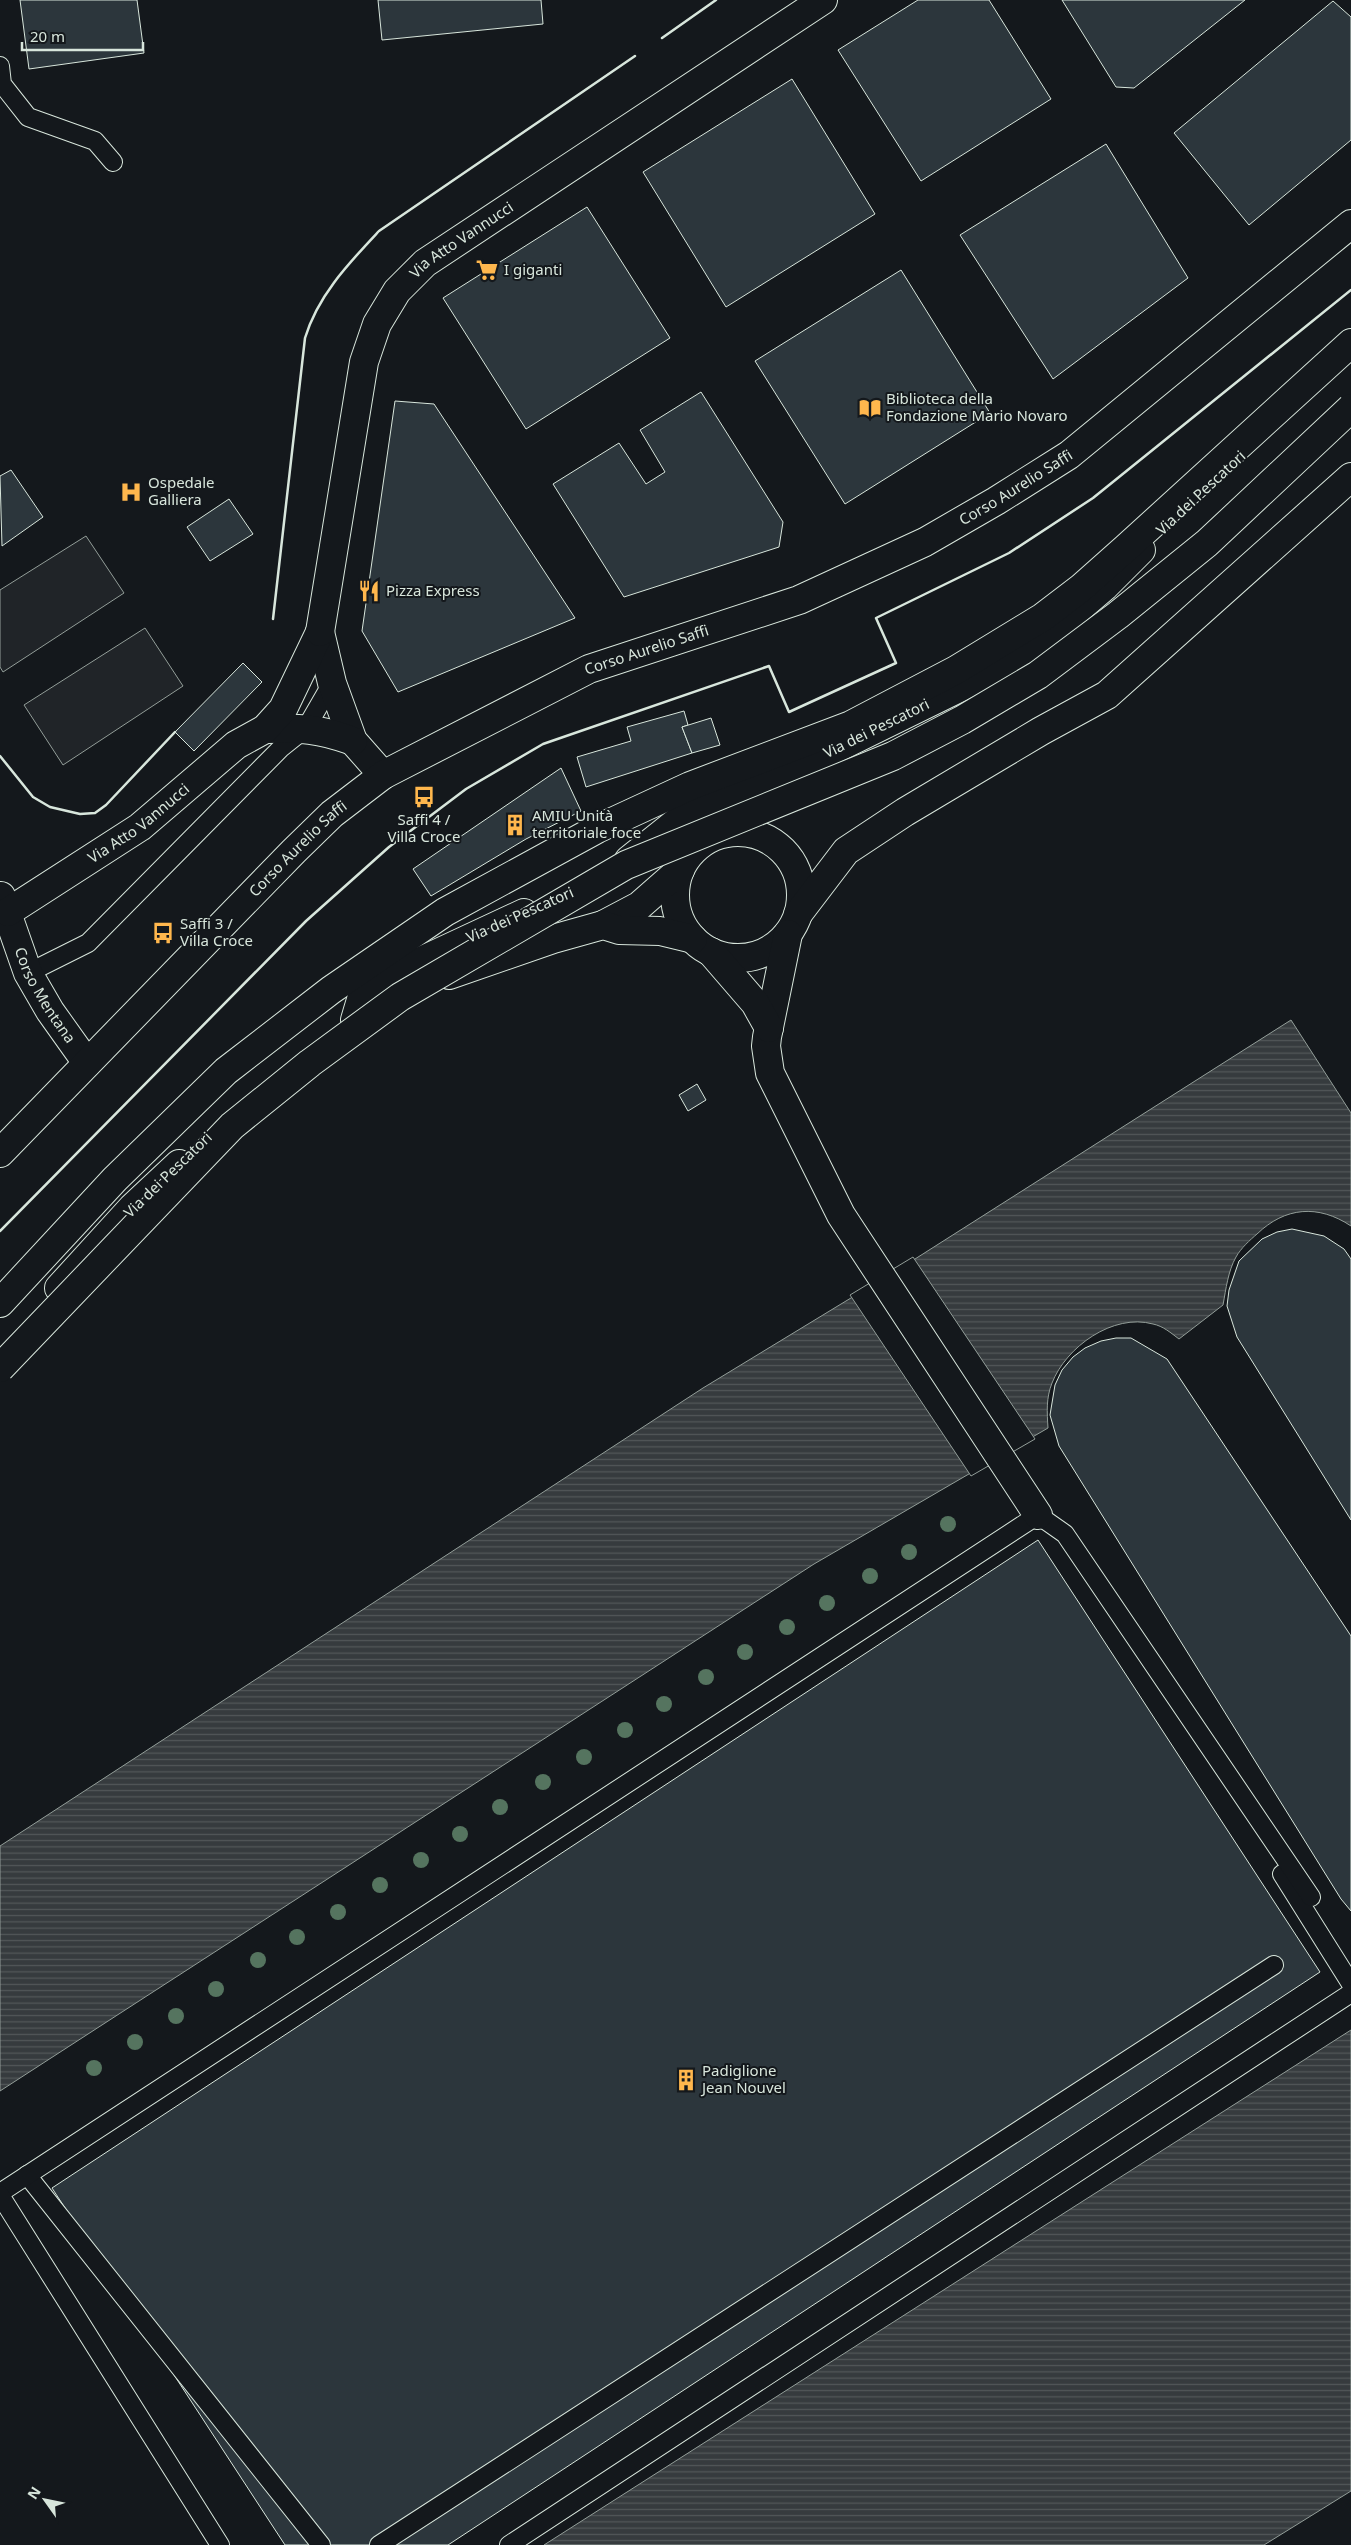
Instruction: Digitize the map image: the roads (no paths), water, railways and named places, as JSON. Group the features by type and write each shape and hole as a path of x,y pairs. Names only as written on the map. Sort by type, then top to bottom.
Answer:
{"main road":[{"name":"Via Atto Vannucci","path":"4,903 140,827 236,745 265,730 283,709 320,632 364,362 377,324 397,291 425,263 823,0"},
{"name":"Corso Aurelio Saffi","path":"0,1153 332,814 383,775 589,669 799,600 925,542 996,501 1069,455 1351,224"},
{"path":"0,1302 115,1179 226,1071 331,990 446,912 598,829 690,786 852,725 956,670 1042,617 1081,588 1351,343"},
{"name":"Via dei Pescatori","path":"355,1020 363,994 378,981 429,956 609,876 688,813 780,776 1022,657 1105,586 1182,509 1351,355"},
{"path":"0,1368 232,1126 310,1063 400,997 626,865 893,756 962,720 1038,676 1118,615 1207,543 1351,408"},
{"path":"1038,1515 841,1215 770,1073 766,1046 793,924 846,851 905,812 1041,731 1107,695 1351,477"},
{"name":"Via Atto Vannucci","path":"320,632 332,683 353,742 383,775"},
{"name":"Via Atto Vannucci","path":"265,730 306,728 330,733 353,742"},
{"name":"Via dei Pescatori","path":"0,1351 132,1208 227,1119 290,1065 376,1006 438,979 553,939 603,925 639,906 680,870 692,852 708,838 740,831 761,835 787,853 798,872 801,893 793,924 772,948 752,956 731,958 660,931 619,930 603,925"},
{"name":"Via dei Pescatori","path":"680,870 674,891 680,922 702,946"},
{"name":"Corso Mentana","path":"4,903 28,973 50,1011 87,1063"},
{"path":"702,946 755,1003 769,1028"}],"lane":[{"path":"0,66 2,84 28,117 95,141 113,162"},
{"path":"28,973 88,943 282,748 306,728 332,683"},
{"path":"220,2545 0,2194 1038,1515 1065,1534 1311,1897"},
{"path":"1218,1772 1351,1984"},
{"path":"379,2545 1274,1966"},
{"path":"509,2545 1351,1992"},
{"path":"27,2175 320,2545"}],"place":[{"name":"I giganti","path":"487,270"},
{"name":"Biblioteca della Fondazione Mario Novaro","path":"870,408"},
{"name":"Ospedale Galliera","path":"131,492"},
{"name":"Pizza Express","path":"369,591"},
{"name":"Saffi 4 / Villa Croce","path":"424,797"},
{"name":"AMIU Unità territoriale foce","path":"515,825"},
{"name":"Saffi 3 / Villa Croce","path":"163,933"},
{"name":"Padiglione Jean Nouvel","path":"686,2080"}]}
